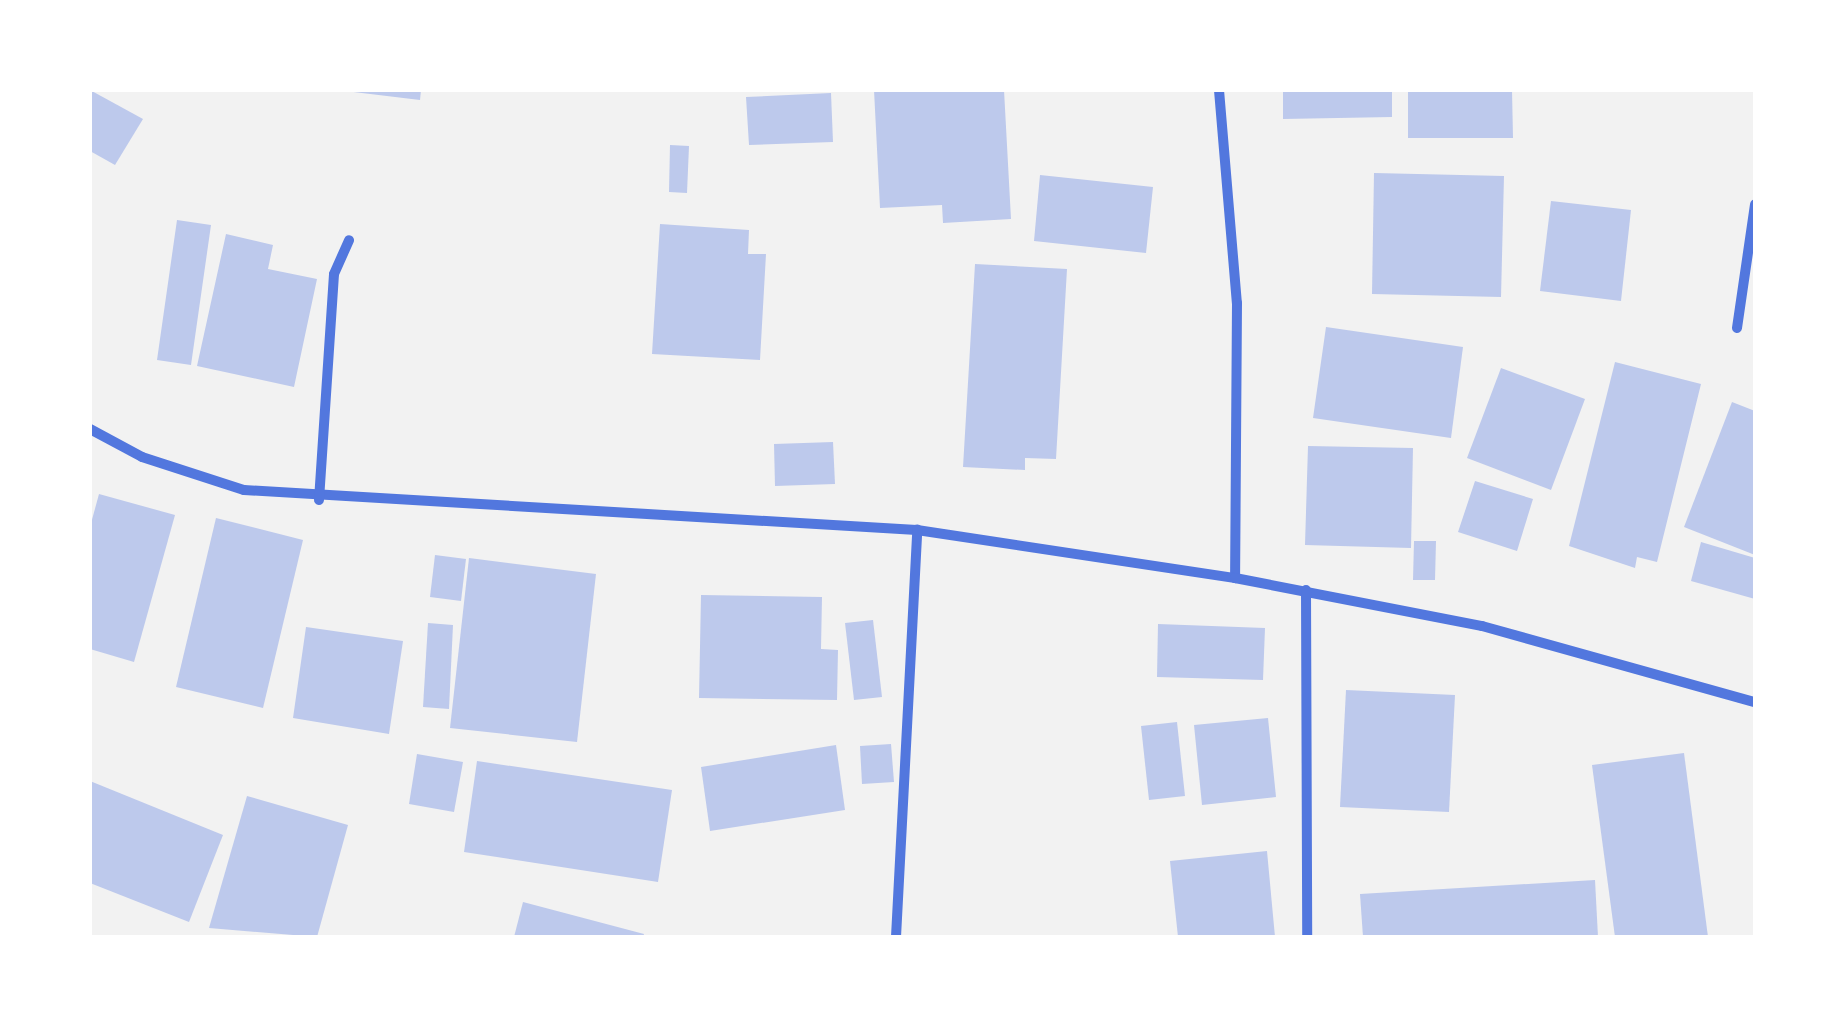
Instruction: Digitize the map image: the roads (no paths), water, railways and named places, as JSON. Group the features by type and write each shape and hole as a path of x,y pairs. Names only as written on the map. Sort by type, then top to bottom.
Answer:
{"street":[{"path":"1219,90 1237,303 1234,578"},
{"path":"1738,328 1755,204"},
{"path":"319,500 334,274 349,240"},
{"path":"90,429 244,490 319,500 918,530 1234,578 1482,626 1755,702"},
{"path":"896,937 918,530"},
{"path":"1306,590 1307,937"}]}
